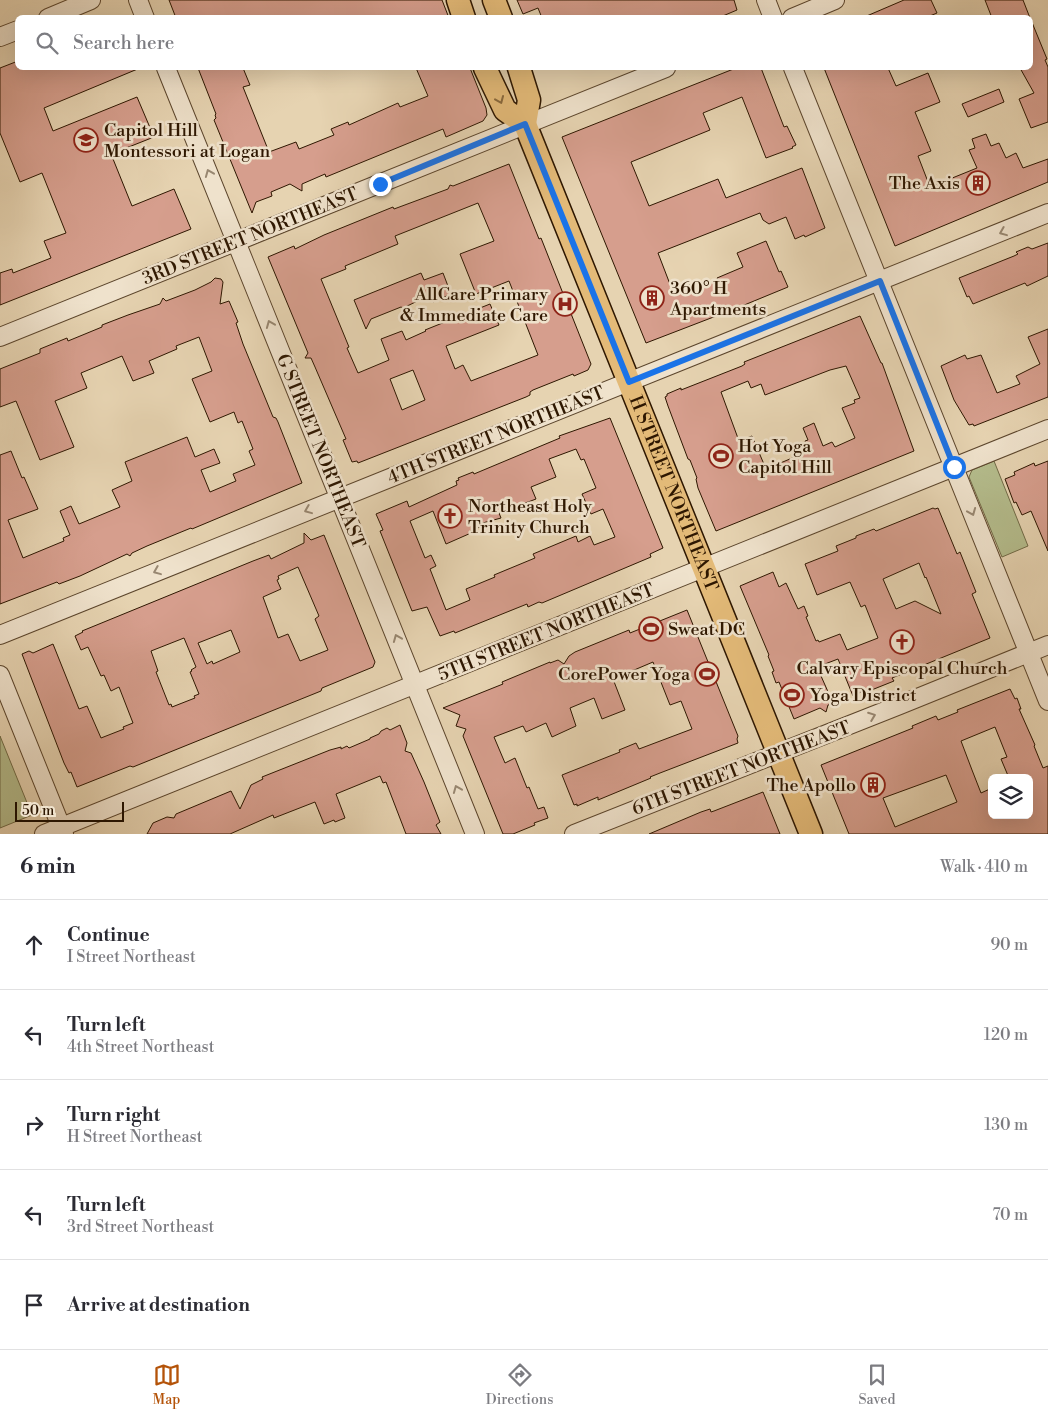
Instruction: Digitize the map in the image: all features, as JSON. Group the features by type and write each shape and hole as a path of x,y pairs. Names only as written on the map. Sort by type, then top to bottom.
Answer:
{"main road":[{"path":"458,0 463,15"},
{"path":"494,0 500,15"},
{"path":"486,70 505,110 525,124 529,100 521,70"},
{"name":"H STREET NORTHEAST","path":"525,124 811,834"}],"street":[{"path":"55,15 91,0"},
{"path":"138,0 144,15"},
{"path":"766,0 772,15"},
{"path":"799,15 835,0"},
{"path":"0,37 15,31"},
{"name":"G STREET NORTHEAST","path":"167,70 475,834"},
{"name":"3RD STREET NORTHEAST","path":"0,337 661,70"},
{"path":"794,70 1048,701"},
{"name":"4TH STREET NORTHEAST","path":"0,636 1048,213"},
{"name":"5TH STREET NORTHEAST","path":"44,834 62,831 416,684 1048,429"},
{"name":"6TH STREET NORTHEAST","path":"574,834 1048,645"},
{"path":"0,674 62,831"}],"green space":[{"path":"994,461 1028,546 1002,557 969,477 972,470"},
{"path":"0,736 32,815 0,828"}],"building":[{"path":"169,0 442,0 448,15 175,15"},
{"path":"517,0 734,0 737,10 725,15 541,15 538,8 523,14"},
{"path":"904,0 931,0 937,13 932,15 869,15"},
{"path":"985,0 1023,0 1029,15 991,15"},
{"path":"1033,25 1047,59 1045,60 1048,67 1048,122 1031,128 1019,99 1034,93 1021,70 1033,70"},
{"name":"Capitol Hill Montessori at Logan","path":"15,62 15,70 135,70 44,108 53,131 137,97 154,137 111,154 132,206 174,189 191,229 0,305 0,273 12,269 13,273 51,258 44,241 66,233 42,173 20,182 0,133 0,68"},
{"path":"199,70 244,70 250,85 243,87 269,152 296,142 299,149 334,135 331,129 348,122 349,125 398,103 400,107 428,96 417,70 471,70 487,115 483,121 446,137 443,129 326,177 325,174 302,184 302,191 290,184 271,192 272,196 256,202 252,213 214,120 216,114"},
{"path":"731,70 762,70 784,127 787,126 796,145 793,148 766,158 742,97 703,113 710,130 631,162 649,206 718,179 726,198 802,168 825,228 805,237 804,235 795,239 786,217 769,224 763,220 760,213 658,253 673,292 695,282 697,287 718,280 717,278 743,267 737,253 766,241 779,272 781,271 788,287 646,343 562,137"},
{"path":"825,70 889,70 896,86 928,73 940,102 915,112 931,151 918,156 930,187 977,168 969,150 975,148 972,139 986,134 991,146 999,143 1006,158 1016,153 1023,168 1048,159 1048,182 895,246"},
{"path":"999,89 1004,102 968,117 962,104"},
{"path":"509,164 539,239 541,238 591,364 588,370 533,390 526,397 358,463 357,461 352,462 343,440 346,439 311,358 305,358 308,353 268,257 294,246 295,249 393,207 394,209 448,189 450,185 453,186","holes":["478,203 494,241 460,254 476,294 509,281 538,355 471,381 463,365 455,369 446,346 499,325 490,304 425,330 406,340 402,331 381,339 389,360 358,373 321,279 346,269 345,266 398,244 395,236","413,370 425,400 402,410 390,379"]},
{"path":"1048,243 1048,276 1027,286 1025,283 973,304 969,296 967,297 959,278 1014,256 1018,254 1016,252 1028,247 1032,249"},
{"path":"421,273 424,280 443,273 451,294 433,302 430,295 403,308 401,307 371,319 366,329 354,300"},
{"path":"215,278 221,279 223,282 220,304 229,301 238,322 236,323 243,344 273,417 278,422 302,483 147,546 132,553 130,556 127,554 80,576 59,584 57,582 0,604 0,455 11,451 38,509 8,520 23,558 64,541 63,538 70,535 60,511 71,506 79,524 120,507 112,490 132,481 125,462 187,437 195,457 214,449 220,463 201,470 210,492 236,481 233,474 255,465 249,451 253,449 242,421 238,423 234,412 210,422 192,379 212,371 199,337 176,346 177,349 149,361 154,373 133,381 122,356 81,373 87,388 55,401 74,447 40,460 16,401 0,407 0,369 40,353 40,349 67,338 68,341 102,327 102,325 160,304 163,298 166,301 195,290"},
{"path":"860,316 882,363 914,451 716,531 698,488 697,478 665,397 667,394 681,388 681,390 742,366 745,364 744,362","holes":["846,366 860,398 854,400 855,403 842,408 855,438 835,447 832,442 823,446 814,423 803,428 808,440 805,441 809,451 766,469 752,436 739,441 721,392 748,381 751,388 761,384 765,395 830,370"]},
{"path":"1048,329 1048,397 974,426 973,424 969,425 954,400 941,366 965,355 967,359 981,355 997,393 1020,384 1016,376 1040,364 1028,337"},
{"path":"610,418 663,548 650,554 651,557 542,603 539,602 528,607 527,604 455,633 454,631 440,636 427,607 412,611 380,531 383,530 376,514 407,501 409,507 457,485 456,481 459,480 458,478 473,472 474,474 560,438 559,436","holes":["576,449 581,460 584,459 596,488 582,494 591,514 603,509 615,537 594,545 590,536 578,542 576,536 533,554 535,558 466,589 470,600 446,610 430,569 436,566 431,555 425,558 410,521 433,511 446,544 471,533 470,531 480,527 479,524 501,518 499,513 536,499 531,487 556,477 549,459"]},
{"path":"1048,461 1048,551 1031,511 1022,515 1016,502 1014,503 1005,479 1015,475 1014,472 1034,463 1035,466"},
{"path":"933,508 938,508 957,554 960,552 976,592 972,594 990,638 892,678 894,681 853,696 838,659 817,667 833,703 828,705 826,712 820,708 794,719 779,682 776,683 769,655 740,586 773,572 779,587 786,583 798,609 804,606 808,616 806,617 816,641 818,640 819,642 840,634 847,650 878,638 865,605 861,607 850,582 817,595 805,564 838,551 836,546 856,538 856,536 874,529 876,531","holes":["919,563 941,614 915,601 896,609 883,579"]},
{"path":"304,533 311,540 324,535 375,662 373,667 322,688 321,691 133,767 130,766 77,787 71,772 69,773 64,763 22,654 29,651 33,653 53,644 79,709 87,706 101,738 124,729 123,727 133,723 119,687 111,691 104,675 101,676 88,647 81,650 75,636 82,631 253,561 269,555 271,559 304,543","holes":["298,567 319,616 315,619 328,650 300,661 288,634 278,638 263,597 281,589 277,580 279,579 278,576","231,630 240,652 213,664 212,661 207,664 198,643","184,638 196,667 190,672 199,694 194,696 195,698 172,707 171,704 169,705 156,672 158,671 151,651"]},
{"path":"687,610 738,736 738,743 650,777 598,800 598,797 577,806 577,804 574,805 562,775 620,752 619,750 636,743 639,749 692,729 681,701 670,705 653,662 613,679 625,710 602,719 594,698 570,708 576,726 552,737 546,723 526,732 523,726 494,737 505,763 515,758 538,809 544,807 548,818 513,834 503,834 463,736 466,729 456,726 460,715 443,708 503,684 502,682 550,662 558,660 564,664 569,656 575,652 629,630 630,633"},
{"path":"1010,689 1015,699 1017,698 1021,709 1019,709 1043,768 1048,766 1048,834 849,834 821,765 913,728 912,726 936,716 938,720 958,712 957,710","holes":["995,727 1007,757 1001,759 1007,774 1033,774 1033,819 988,819 988,790 981,793 961,741","946,775 957,802 895,827 883,798"]},
{"path":"400,725 407,743 405,751 411,753 424,782 440,822 436,825 441,834 406,834 386,782 383,783 380,776 336,794 345,818 335,822 334,820 324,824 315,802 274,818 273,815 230,834 147,834 153,823 167,817 174,818 176,814 231,791 240,809 251,785 263,779 262,777 330,750 341,747 341,749 347,746 349,748 370,739 387,728 390,730"},
{"path":"763,792 780,834 649,834 701,812 710,809 711,812"}],"place":[{"name":"Capitol Hill Montessori at Logan","path":"86,140"},
{"name":"The Axis","path":"978,183"},
{"name":"360° H Apartments","path":"652,298"},
{"name":"AllCare Primary & Immediate Care","path":"565,304"},
{"name":"Hot Yoga Capitol Hill","path":"721,456"},
{"name":"Northeast Holy Trinity Church","path":"450,516"},
{"name":"Sweat DC","path":"651,629"},
{"name":"Calvary Episcopal Church","path":"902,642"},
{"name":"CorePower Yoga","path":"707,674"},
{"name":"Yoga District","path":"792,695"},
{"name":"The Apollo","path":"873,785"}],"route":[{"path":"380,184 525,124 629,382 880,281 954,467"}]}
